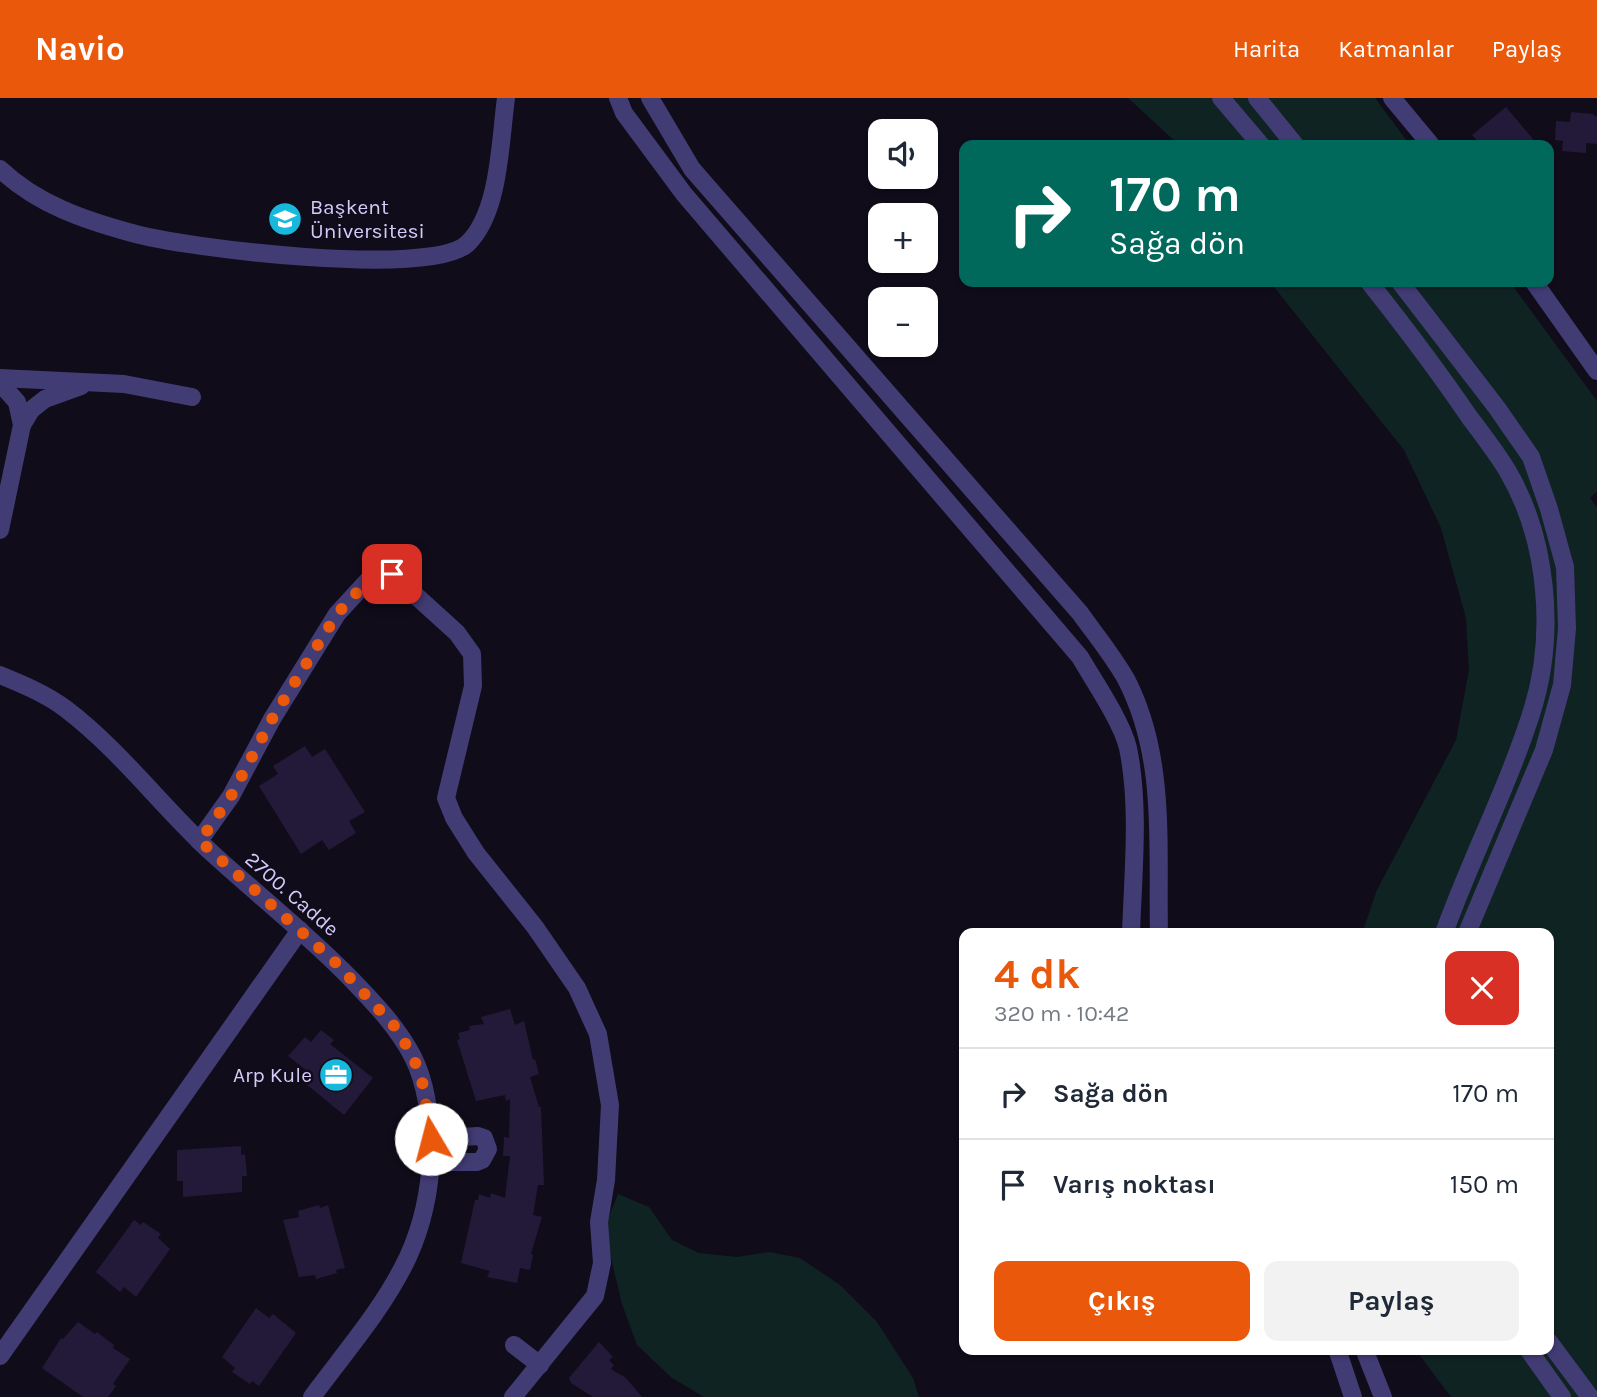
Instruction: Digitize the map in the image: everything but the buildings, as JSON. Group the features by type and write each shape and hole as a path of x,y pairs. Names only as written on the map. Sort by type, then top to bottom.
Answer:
{"street":[{"path":"0,169 33,194 60,209 135,234 226,250 364,260 410,260 453,252 467,244 487,211 493,189 506,98"},
{"path":"618,98 624,113 684,194 1080,657 1108,704 1127,746 1133,804 1131,928"},
{"path":"650,98 692,169 1080,612 1125,678 1142,717 1155,771 1160,828 1158,928"},
{"path":"1221,98 1257,140"},
{"path":"1257,98 1291,140"},
{"path":"1392,98 1427,140"},
{"path":"1373,287 1427,356 1507,470 1527,513 1541,570 1545,603 1544,653 1533,709 1446,928"},
{"path":"1404,287 1497,408 1531,457 1549,509 1564,567 1567,628 1562,685 1544,750 1469,928"},
{"path":"1538,287 1597,371"},
{"path":"0,380 124,384 192,397"},
{"path":"0,380 17,402 22,425"},
{"path":"0,530 22,425 31,410 45,399 76,387 102,383"},
{"path":"200,841 231,796 272,719 337,614 371,577 392,574 457,633 471,653 473,686 446,798 454,818 476,853 535,928 577,988 598,1034 610,1105 606,1180 599,1222 602,1263 595,1296 513,1397"},
{"name":"2700. Cadde","path":"0,675 64,708 104,743 200,841 300,930 368,996 397,1029 414,1059 423,1085 431,1139 428,1201 407,1260 374,1312 312,1397"},
{"path":"0,1356 300,930"},
{"path":"431,1139 478,1136 484,1138 488,1149 482,1160 477,1162 431,1162"},
{"path":"514,1345 540,1365"},
{"path":"1554,1349 1590,1397"},
{"path":"1339,1355 1353,1397"},
{"path":"1366,1355 1383,1397"},
{"path":"1532,1355 1562,1397"}],"green space":[{"path":"1128,98 1375,98 1406,140 1174,140"},
{"path":"1274,287 1514,287 1597,401 1597,491 1590,498 1597,507 1597,1397 1451,1397 1420,1355 1554,1355 1554,928 1364,928 1377,890 1456,740 1469,670 1466,618 1441,528 1404,450"},
{"path":"618,1194 649,1207 672,1240 699,1253 737,1257 769,1252 800,1258 840,1285 877,1322 913,1378 919,1397 704,1397 672,1378 637,1345 622,1304 604,1229"}],"place":[{"name":"Başkent Üniversitesi","path":"285,219"},
{"name":"Arp Kule","path":"336,1075"}],"route":[{"path":"392,574 371,577 337,614 272,719 231,796 200,841 335,962 397,1029 414,1059 423,1085 431,1139"}]}
